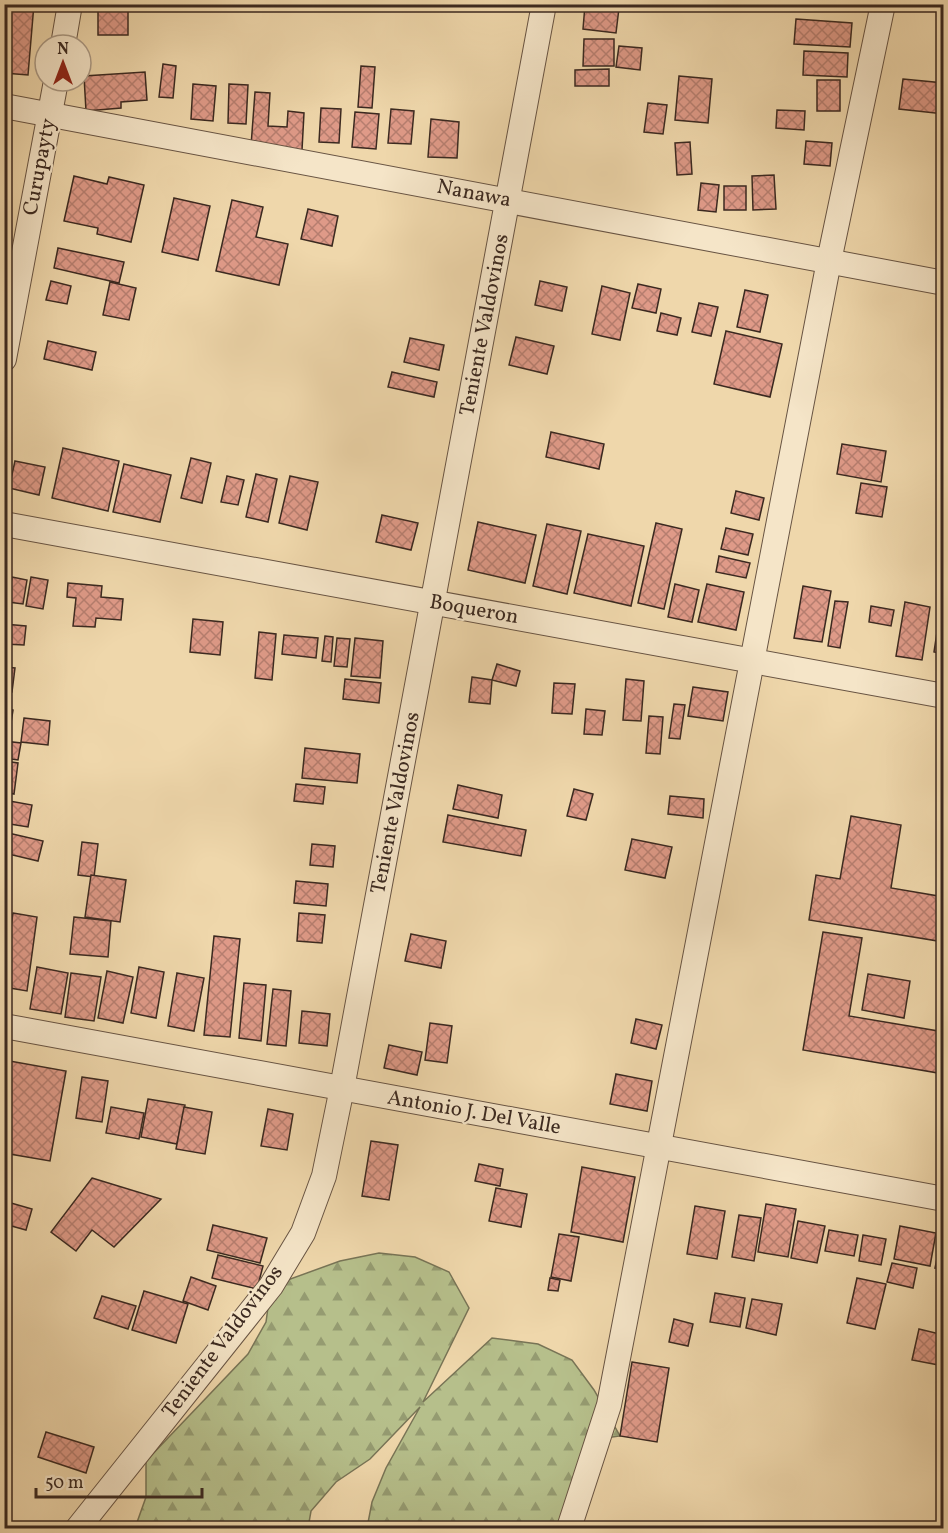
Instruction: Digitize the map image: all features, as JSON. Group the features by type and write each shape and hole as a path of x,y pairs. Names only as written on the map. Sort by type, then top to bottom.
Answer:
{"street":[{"path":"65,33 70,4"},
{"name":"Teniente Valdovinos","path":"78,1528 271,1286 303,1233 324,1176 544,4"},
{"path":"569,1528 609,1406 829,261 883,4"},
{"name":"Curupayty","path":"4,358 54,93"},
{"name":"Nanawa","path":"4,106 944,283"},
{"name":"Boqueron","path":"4,524 944,696"},
{"name":"Antonio J. Del Valle","path":"4,1026 944,1199"}],"green space":[{"path":"379,1253 415,1257 449,1272 469,1308 423,1402 492,1338 538,1344 572,1360 594,1390 620,1436 605,1438 578,1528 367,1528 372,1502 386,1468 420,1407 370,1459 336,1482 311,1511 308,1528 135,1528 146,1497 146,1461 248,1354 266,1322 271,1286 340,1261"}],"building":[{"path":"7,4 34,4 28,75 4,73"},
{"path":"98,4 128,4 128,35 98,35"},
{"path":"817,4 865,4 864,11"},
{"path":"585,5 619,8 616,33 583,29"},
{"path":"796,19 852,23 850,47 794,44"},
{"path":"584,39 614,39 614,66 583,66"},
{"path":"619,46 642,48 640,70 616,67"},
{"path":"804,51 848,53 847,77 803,75"},
{"path":"163,64 176,66 173,98 159,97"},
{"path":"361,66 375,67 372,108 358,107"},
{"path":"609,69 609,86 575,86 575,70"},
{"path":"145,72 147,100 121,102 121,108 86,111 85,93 93,93 93,75"},
{"path":"679,76 712,79 708,123 675,120"},
{"path":"903,79 944,83 944,114 899,109"},
{"path":"817,80 840,80 840,111 817,111"},
{"path":"193,84 216,86 213,121 191,119"},
{"path":"229,84 248,85 246,124 228,123"},
{"path":"255,92 270,93 268,126 287,127 288,111 304,113 302,150 251,146"},
{"path":"648,103 667,105 663,134 644,132"},
{"path":"321,108 341,109 339,143 319,142"},
{"path":"391,109 414,111 411,144 388,143"},
{"path":"777,110 805,111 804,130 776,128"},
{"path":"355,112 379,114 376,149 352,147"},
{"path":"942,115 944,115 944,139 940,139"},
{"path":"431,119 459,122 457,158 428,157"},
{"path":"806,141 832,143 830,166 804,164"},
{"path":"690,142 692,174 677,175 675,143"},
{"path":"774,175 776,209 753,210 752,176"},
{"path":"74,176 107,184 109,177 144,185 131,242 97,234 98,228 64,221"},
{"path":"701,183 719,185 716,212 698,210"},
{"path":"724,186 746,186 746,210 724,210"},
{"path":"174,198 210,206 198,260 162,252"},
{"path":"232,200 263,207 256,237 288,244 279,285 216,271"},
{"path":"308,209 338,216 332,246 301,239"},
{"path":"58,248 124,262 119,283 54,268"},
{"path":"51,281 71,286 67,304 46,300"},
{"path":"540,281 567,287 562,311 535,305"},
{"path":"110,282 136,288 129,320 103,315"},
{"path":"638,284 661,289 656,313 632,308"},
{"path":"602,286 630,293 620,340 592,334"},
{"path":"745,290 768,295 760,332 737,327"},
{"path":"699,303 718,307 711,336 692,332"},
{"path":"661,313 681,318 677,335 657,331"},
{"path":"726,331 782,344 770,397 714,384"},
{"path":"516,337 554,346 547,374 509,365"},
{"path":"410,338 444,345 439,370 404,362"},
{"path":"48,341 96,352 92,370 44,359"},
{"path":"392,372 437,382 434,397 388,387"},
{"path":"551,432 604,444 599,469 546,457"},
{"path":"842,444 886,451 881,482 837,474"},
{"path":"63,448 119,461 108,511 52,498"},
{"path":"191,458 211,463 202,503 181,498"},
{"path":"15,461 45,467 39,495 9,488"},
{"path":"124,464 171,475 160,522 113,512"},
{"path":"256,474 277,479 268,522 246,517"},
{"path":"227,476 244,480 238,505 221,502"},
{"path":"290,476 318,482 307,530 279,523"},
{"path":"861,483 887,487 882,517 856,513"},
{"path":"736,491 764,498 759,520 731,513"},
{"path":"382,515 418,523 411,550 376,542"},
{"path":"478,522 536,535 525,583 468,570"},
{"path":"656,523 682,529 664,609 638,603"},
{"path":"547,524 581,531 567,594 533,586"},
{"path":"726,528 753,534 748,555 721,549"},
{"path":"588,534 644,546 631,606 574,593"},
{"path":"719,556 750,563 746,578 716,572"},
{"path":"12,577 27,580 23,604 8,602"},
{"path":"31,577 48,580 43,609 26,606"},
{"path":"4,578 9,579 6,601 4,601"},
{"path":"68,583 102,586 101,597 123,599 121,620 96,618 95,627 73,626 76,598 67,597"},
{"path":"675,584 699,590 692,622 668,617"},
{"path":"707,584 744,592 736,630 698,622"},
{"path":"803,586 831,591 822,642 794,638"},
{"path":"835,601 848,602 840,648 828,646"},
{"path":"905,602 930,607 922,660 896,656"},
{"path":"871,606 894,610 891,626 869,622"},
{"path":"193,619 223,622 220,655 190,652"},
{"path":"939,619 944,619 944,654 934,652"},
{"path":"4,624 26,626 24,645 4,644"},
{"path":"259,632 276,634 272,680 255,678"},
{"path":"284,635 318,638 316,658 282,654"},
{"path":"325,636 333,637 331,662 322,661"},
{"path":"337,638 350,639 347,667 334,666"},
{"path":"355,638 383,641 380,678 351,676"},
{"path":"497,664 520,671 516,686 492,680"},
{"path":"4,667 15,668 12,692 4,691"},
{"path":"472,677 492,680 490,704 469,702"},
{"path":"345,679 381,683 379,703 343,699"},
{"path":"626,679 644,681 641,721 623,720"},
{"path":"554,683 575,684 572,714 552,713"},
{"path":"693,687 728,692 723,721 688,716"},
{"path":"674,704 685,705 680,739 669,738"},
{"path":"4,708 13,710 11,723 4,722"},
{"path":"586,709 605,711 602,735 584,734"},
{"path":"649,716 663,717 660,754 646,753"},
{"path":"24,718 50,721 48,745 21,742"},
{"path":"4,741 21,743 18,760 4,758"},
{"path":"305,748 360,754 357,783 302,778"},
{"path":"4,761 18,763 14,794 4,792"},
{"path":"296,784 325,787 323,804 294,801"},
{"path":"458,785 502,795 498,818 453,809"},
{"path":"574,789 593,794 586,820 567,816"},
{"path":"670,796 704,799 703,818 668,814"},
{"path":"4,800 32,805 28,827 4,823"},
{"path":"448,815 526,830 521,856 443,842"},
{"path":"851,816 901,825 891,888 944,897 944,942 809,920 816,875 840,879"},
{"path":"4,832 43,841 38,861 4,853"},
{"path":"632,839 672,847 665,878 625,870"},
{"path":"82,842 98,844 94,877 78,875"},
{"path":"312,844 335,846 333,867 310,865"},
{"path":"91,875 126,880 120,922 85,917"},
{"path":"296,881 328,884 326,906 294,903"},
{"path":"13,913 37,917 27,991 4,987"},
{"path":"299,913 325,915 322,943 297,941"},
{"path":"74,917 111,921 108,957 70,954"},
{"path":"823,932 862,938 849,1016 944,1032 944,1074 803,1050"},
{"path":"411,934 446,941 441,968 405,961"},
{"path":"214,936 240,939 230,1037 204,1035"},
{"path":"37,967 68,973 61,1014 30,1009"},
{"path":"139,967 164,972 156,1018 131,1013"},
{"path":"107,971 133,977 123,1023 98,1018"},
{"path":"71,973 101,977 94,1021 65,1017"},
{"path":"177,973 204,978 194,1031 168,1026"},
{"path":"868,974 910,981 904,1018 862,1010"},
{"path":"244,983 266,985 261,1041 239,1038"},
{"path":"273,989 291,991 286,1046 267,1044"},
{"path":"302,1011 330,1014 327,1046 299,1043"},
{"path":"636,1019 662,1025 656,1049 631,1043"},
{"path":"430,1023 452,1026 447,1063 425,1060"},
{"path":"389,1045 422,1052 417,1075 384,1068"},
{"path":"4,1060 66,1071 50,1161 4,1153"},
{"path":"616,1074 652,1081 647,1111 610,1104"},
{"path":"82,1077 108,1081 102,1122 76,1118"},
{"path":"148,1099 185,1105 177,1144 141,1137"},
{"path":"111,1107 144,1113 139,1139 106,1133"},
{"path":"184,1107 212,1112 205,1154 176,1149"},
{"path":"268,1109 293,1114 287,1150 261,1146"},
{"path":"371,1141 398,1145 389,1200 362,1196"},
{"path":"479,1164 503,1169 500,1186 475,1181"},
{"path":"582,1167 635,1177 623,1242 571,1232"},
{"path":"92,1178 161,1199 114,1247 92,1230 76,1251 51,1232"},
{"path":"496,1188 527,1194 521,1227 489,1221"},
{"path":"4,1201 32,1209 26,1230 4,1224"},
{"path":"766,1204 796,1209 788,1257 758,1252"},
{"path":"695,1206 725,1211 717,1259 687,1254"},
{"path":"739,1215 761,1218 754,1261 732,1257"},
{"path":"798,1221 825,1226 817,1263 791,1258"},
{"path":"213,1225 267,1238 260,1263 207,1250"},
{"path":"900,1226 936,1233 930,1266 894,1259"},
{"path":"829,1230 858,1235 854,1256 825,1251"},
{"path":"944,1230 944,1269 935,1268"},
{"path":"559,1234 579,1237 571,1281 551,1277"},
{"path":"863,1235 886,1239 881,1265 859,1261"},
{"path":"218,1255 263,1266 257,1289 212,1278"},
{"path":"892,1263 917,1268 913,1288 887,1282"},
{"path":"191,1277 216,1286 208,1310 183,1301"},
{"path":"550,1278 560,1280 558,1291 548,1290"},
{"path":"857,1278 886,1284 875,1329 847,1323"},
{"path":"942,1280 944,1280 944,1301 937,1300"},
{"path":"144,1291 188,1304 176,1343 132,1330"},
{"path":"715,1293 745,1298 740,1327 710,1322"},
{"path":"102,1296 136,1306 128,1329 94,1318"},
{"path":"752,1299 782,1304 776,1335 746,1328"},
{"path":"674,1319 693,1324 688,1346 669,1342"},
{"path":"919,1329 944,1335 944,1366 912,1360"},
{"path":"632,1362 669,1368 657,1442 620,1436"},
{"path":"46,1432 94,1447 86,1473 38,1457"}]}
